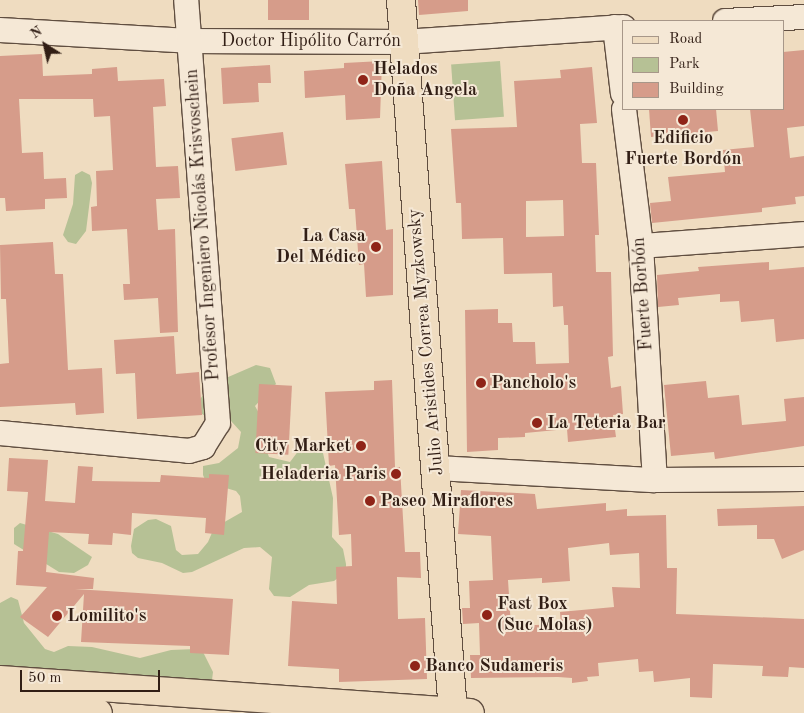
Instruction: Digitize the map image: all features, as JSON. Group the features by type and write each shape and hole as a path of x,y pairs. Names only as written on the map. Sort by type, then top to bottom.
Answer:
{"main road":[{"name":"Julio Aristides Correa Myzkowsky","path":"401,0 437,468 460,712"},
{"path":"0,680 460,712"},
{"path":"0,707 98,713"}],"street":[{"name":"Profesor Ingeniero Nicolás Krisvoschein","path":"0,433 171,451 204,447 218,423 186,0"},
{"path":"745,20 804,17"},
{"name":"Doctor Hipólito Carrón","path":"0,30 189,41 403,42 619,27"},
{"path":"619,27 622,77"},
{"name":"Fuerte Borbón","path":"624,110 640,246 655,480"},
{"path":"640,246 804,234"},
{"path":"437,468 655,480 804,479"}],"green space":[{"path":"500,61 504,117 455,120 451,64"},
{"path":"82,171 90,175 92,183 86,231 76,244 68,242 63,235 73,204 75,175"},
{"path":"256,365 270,368 276,384 255,406 266,426 266,449 269,457 290,462 299,450 307,448 323,453 333,498 332,537 343,549 346,564 346,572 334,581 309,585 290,597 274,596 269,589 272,557 260,547 244,548 192,572 183,573 162,563 138,558 132,553 131,546 134,529 148,520 156,519 171,526 176,550 182,555 198,554 208,542 214,528 242,512 240,496 236,491 206,482 203,475 203,466 219,463 238,448 241,432 231,421 217,423 197,411 197,403 212,384"},
{"path":"20,523 58,534 92,557 88,565 74,573 59,572 14,544 14,528"},
{"path":"11,597 18,600 24,623 45,649 54,652 68,646 92,647 140,658 171,650 196,649 203,652 213,672 211,688 0,667 0,603"}],"building":[{"path":"268,0 309,0 309,20 268,20"},
{"path":"418,0 468,0 468,11 419,15"},
{"path":"804,50 804,126 787,128 790,158 804,156 804,196 795,197 796,204 762,208 762,212 652,223 650,203 671,201 668,177 725,172 723,150 754,147 750,110 784,110 784,52"},
{"path":"42,54 43,76 92,74 92,69 117,67 118,81 164,79 166,106 153,107 156,167 178,166 180,198 156,199 158,230 175,229 178,332 160,333 158,298 124,300 123,284 130,284 127,229 92,231 91,207 97,206 96,171 113,170 110,116 94,117 93,99 19,99 22,153 43,152 44,179 66,178 67,198 45,199 45,209 6,211 5,198 0,198 0,56"},
{"path":"382,61 380,118 346,120 345,95 305,98 304,71 344,68 344,63"},
{"path":"270,65 271,83 258,83 259,102 223,104 221,68"},
{"path":"592,67 597,123 580,124 582,163 596,163 599,235 595,235 596,272 611,272 613,356 608,357 611,388 621,386 623,414 613,415 616,437 568,442 567,429 525,433 525,437 498,438 498,450 467,452 465,310 498,309 498,323 512,323 513,342 535,342 536,364 569,363 568,325 564,325 563,306 553,307 552,273 504,274 503,238 462,239 461,203 456,203 451,129 517,127 514,81 561,78 560,70","holes":["563,200 564,236 526,237 526,201"]},
{"name":"Edificio Fuerte Bordón","path":"649,110 716,110 718,131 651,137"},
{"path":"283,132 287,165 235,171 231,138"},
{"path":"382,161 386,230 393,229 393,295 366,297 364,264 359,265 355,209 349,209 345,164"},
{"path":"53,242 55,274 63,274 68,370 102,368 104,413 76,415 75,403 0,407 0,364 9,363 6,299 1,299 0,245"},
{"path":"769,262 769,270 804,267 804,339 776,342 774,319 741,322 739,301 720,302 720,294 678,298 679,305 658,307 657,275 699,271 698,267"},
{"path":"174,336 176,374 199,372 202,415 137,419 135,373 116,374 114,340"},
{"path":"392,380 395,467 400,467 405,552 420,552 421,578 397,577 398,619 425,618 427,679 339,682 339,669 288,666 292,601 337,604 336,567 352,566 351,534 339,535 335,465 329,466 325,392 374,390 374,381"},
{"path":"706,381 708,398 739,395 742,425 786,421 784,399 804,397 804,446 715,459 714,452 671,456 664,385"},
{"path":"259,384 292,386 288,455 255,453"},
{"path":"9,458 48,460 45,501 75,503 78,466 93,467 92,481 160,482 161,475 209,478 209,474 229,475 224,535 205,533 206,518 132,513 131,535 113,533 112,545 88,544 89,534 49,532 46,572 94,578 93,589 75,589 233,599 229,655 190,653 190,646 81,642 84,594 48,637 20,617 47,587 16,585 18,551 23,551 28,492 7,491"},
{"path":"461,490 535,494 537,509 606,503 606,511 627,509 627,516 666,515 667,568 677,568 676,614 804,619 804,668 789,667 788,677 762,676 763,666 713,664 712,698 690,697 690,678 654,682 653,671 639,672 638,659 598,663 599,676 587,677 588,681 572,683 572,678 558,677 471,678 470,655 480,655 479,623 463,624 462,608 470,608 469,581 493,580 491,536 458,534","holes":["609,543 610,555 639,553 640,588 612,587 614,607 560,612 561,624 511,626 508,580 542,578 542,583 570,581 568,548"]},
{"path":"804,506 804,550 782,559 774,539 757,539 757,525 718,526 717,509"}],"place":[{"name":"Helados Doña Angela","path":"363,80"},
{"name":"Edificio Fuerte Bordón","path":"683,120"},
{"name":"La Casa Del Médico","path":"376,247"},
{"name":"Pancholo's","path":"481,383"},
{"name":"La Teteria Bar","path":"537,423"},
{"name":"City Market","path":"361,446"},
{"name":"Heladeria Paris","path":"396,474"},
{"name":"Paseo Miraflores","path":"370,501"},
{"name":"Fast Box (Suc Molas)","path":"487,615"},
{"name":"Lomilito's","path":"57,616"},
{"name":"Banco Sudameris","path":"415,666"}]}
